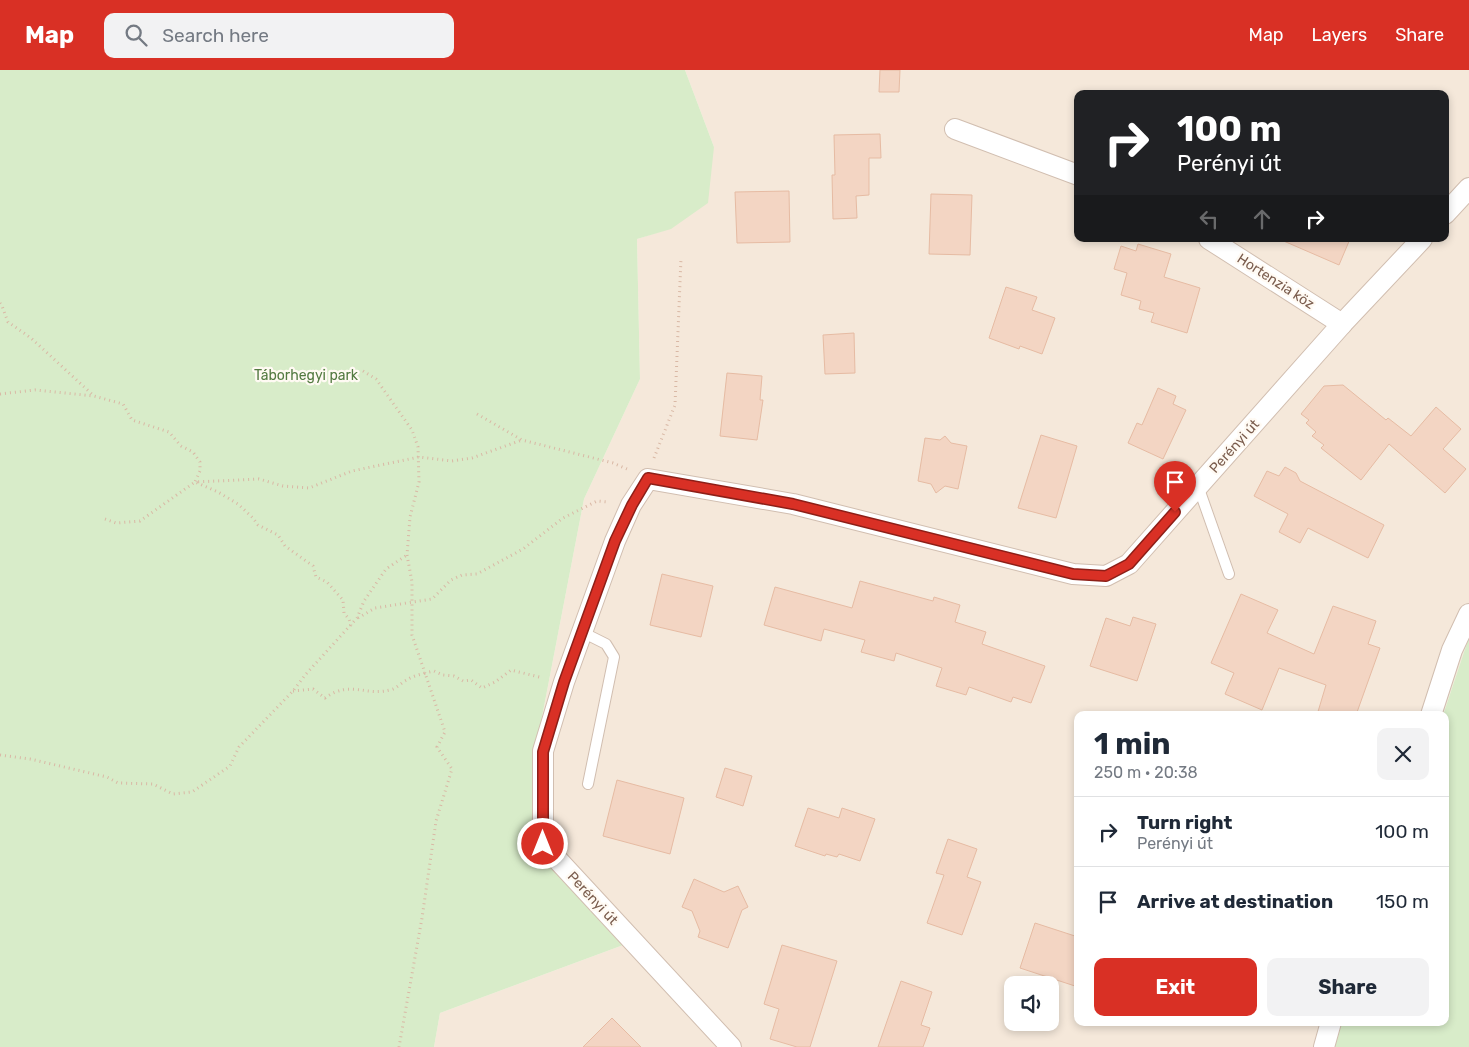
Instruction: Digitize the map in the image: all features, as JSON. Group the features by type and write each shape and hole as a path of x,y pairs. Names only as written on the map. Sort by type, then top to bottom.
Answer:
{"street":[{"path":"955,129 1074,174"},
{"path":"1449,210 1469,188"},
{"name":"Hortenzia köz","path":"1214,242 1342,324"},
{"name":"Perényi út","path":"731,1047 543,844 543,752 564,682 615,541 632,505 648,478 793,504 1073,574 1106,576 1129,564 1342,324 1419,242"},
{"path":"1432,711 1452,650 1469,614"},
{"path":"1324,1047 1330,1026"}],"lane":[{"path":"1198,486 1229,574"},
{"path":"582,632 606,644 614,657 588,784"}],"path":[{"path":"477,414 522,440 613,463 648,478 654,457 675,405 681,258"},
{"path":"0,304 8,322 31,338 94,396"},
{"path":"363,371 376,379 412,430 418,447 419,482 410,517 407,555 412,582 412,635 445,732 437,747 452,769 436,821 422,918 399,1047"},
{"path":"0,394 35,390 94,396 123,404 132,420 169,432 181,446 193,452 200,462 200,470 195,482 140,521 116,523 105,519"},
{"path":"195,482 260,479 283,486 309,488 352,471 419,457 452,462 472,458 522,440"},
{"path":"195,482 218,492 238,504 253,518 258,526 278,535 285,546 313,566 316,577 327,582 343,600 344,613 349,619 351,626"},
{"path":"357,618 375,608 432,599 451,580 462,575 477,574 523,549 562,518 597,500 632,505"},
{"path":"0,755 30,759 107,777 118,783 153,784 173,794 192,792 230,766 239,747 293,691 306,674 351,626 357,618 364,601 386,568 407,555"},
{"path":"293,691 313,689 325,698 332,693 346,688 377,692 395,688 408,679 434,671 443,675 454,676 463,681 471,680 482,688 495,682 511,670 564,682"}],"shaded area":[{"path":"685,70 1469,70 1469,637 1444,711 1074,711 1074,1026 1339,1026 1333,1047 434,1047 440,1013 626,944 536,847 536,748 584,499 640,379 637,239 671,228 714,147"}],"green space":[{"name":"Táborhegyi park","path":"0,70 685,70 714,147 708,203 671,229 637,239 640,379 584,499 536,748 537,847 626,944 440,1013 434,1047 0,1047"},
{"path":"1469,637 1469,1047 1333,1047 1339,1026 1449,1026 1449,711 1444,711"}],"building":[{"path":"880,70 900,70 899,92 879,92"},
{"path":"880,134 881,158 869,158 869,195 856,196 857,218 833,219 832,175 835,175 834,135"},
{"path":"789,191 790,242 737,243 735,192"},
{"path":"931,194 972,195 970,255 929,254"},
{"path":"1286,242 1349,242 1339,265"},
{"path":"1138,244 1171,254 1164,277 1200,288 1187,333 1151,322 1154,313 1139,309 1141,301 1121,295 1127,273 1114,269 1121,246 1136,251"},
{"path":"1006,287 1037,297 1032,310 1055,318 1042,354 1020,346 1019,349 989,338"},
{"path":"854,333 855,373 825,374 823,335"},
{"path":"727,373 762,376 760,400 763,400 757,440 720,436"},
{"path":"1343,385 1386,420 1388,418 1411,436 1436,407 1461,429 1443,449 1466,469 1445,493 1389,444 1361,480 1321,448 1324,445 1312,436 1316,432 1306,423 1309,420 1301,414 1324,386"},
{"path":"1158,388 1176,396 1173,404 1186,410 1163,459 1128,443 1137,423 1142,425"},
{"path":"1041,435 1077,446 1056,518 1018,508"},
{"path":"945,436 951,443 967,446 958,489 945,486 936,493 931,484 918,481 925,438 940,440"},
{"path":"1285,467 1296,473 1300,481 1384,525 1368,558 1308,528 1300,543 1279,532 1288,514 1254,496 1267,471 1279,476"},
{"path":"662,574 713,586 701,637 650,625"},
{"path":"860,581 933,601 934,597 960,605 955,622 986,632 982,644 1045,666 1031,703 1013,697 1011,702 969,687 966,695 936,686 942,668 896,653 894,661 861,652 865,640 824,629 821,641 764,625 775,587 852,608"},
{"path":"1241,594 1278,610 1267,633 1314,654 1333,606 1376,621 1368,644 1380,648 1357,711 1318,711 1326,685 1279,668 1262,710 1225,694 1234,673 1211,663"},
{"path":"1133,617 1156,624 1137,681 1090,666 1106,618 1130,626"},
{"path":"725,768 752,776 743,806 716,797"},
{"path":"617,780 684,798 670,854 603,836"},
{"path":"808,808 839,818 842,808 875,819 860,861 839,854 837,857 826,854 825,856 795,846"},
{"path":"948,839 977,849 967,877 981,882 962,935 927,923 944,875 936,873"},
{"path":"694,879 724,892 738,886 748,907 742,910 728,948 698,937 700,931 692,911 682,907"},
{"path":"1035,923 1074,936 1074,986 1059,981 1059,976 1044,976 1020,968"},
{"path":"782,945 837,961 810,1047 797,1047 770,1039 779,1009 764,1004"},
{"path":"901,981 932,992 921,1025 930,1028 923,1047 878,1047"},
{"path":"612,1018 641,1047 583,1047"}],"route":[{"path":"543,844 543,752 564,682 615,541 632,505 648,478 793,504 1073,574 1106,576 1129,564 1175,512"}]}
